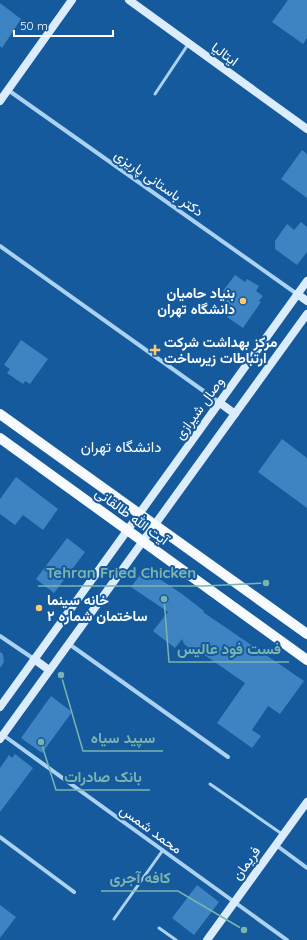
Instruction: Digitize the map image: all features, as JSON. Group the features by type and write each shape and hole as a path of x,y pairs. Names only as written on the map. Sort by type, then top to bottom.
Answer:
{"main road":[{"path":"0,100 72,0"},
{"name":"ایتالیا","path":"129,0 307,129"},
{"name":"وصال شیرازی","path":"0,707 307,281"},
{"path":"297,294 307,301"},
{"path":"1,737 307,314"},
{"path":"220,403 235,414"},
{"name":"آیت الله طالقانی","path":"0,414 307,634"},
{"name":"آیت الله طالقانی","path":"0,438 307,660"},
{"path":"34,660 49,670"},
{"name":"فریمان","path":"207,940 307,802"}],"street":[{"name":"دکتر باستانی پاریزی","path":"8,90 297,294"},
{"path":"0,246 220,403"},
{"path":"0,636 34,660"},
{"path":"68,644 228,757"},
{"name":"محمد شمس","path":"1,737 163,850 287,940"},
{"path":"0,837 74,892"},
{"path":"276,845 307,868"}],"lane":[{"path":"155,94 188,43"},
{"path":"210,784 283,835"},
{"path":"114,919 163,850"},
{"path":"158,928 176,940"}],"building":[{"path":"288,0 307,0 307,38 303,44 272,22"},
{"path":"0,3 21,19 2,48 0,46"},
{"path":"302,150 307,154 307,198 281,179"},
{"path":"301,222 307,227 307,252 297,265 275,249 275,241 287,224 294,230"},
{"name":"بنیاد حامیان دانشگاه تهران","path":"235,275 245,282 247,279 259,286 256,291 263,296 259,301 261,302 243,328 227,317 229,314 221,308 227,300 220,295"},
{"path":"21,340 48,359 30,384 25,381 23,384 7,373 10,369 4,365"},
{"path":"282,439 307,458 307,508 258,472"},
{"path":"16,477 58,509 43,530 23,515 15,525 0,514 0,499"},
{"path":"67,538 85,552 54,593 36,579"},
{"path":"151,573 182,594 204,611 203,612 304,681 280,714 268,706 252,730 261,736 252,748 217,723 245,683 203,654 197,654 184,644 182,639 175,648 153,631 168,612 131,587 140,575"},
{"path":"0,652 3,654 4,662 0,668"},
{"path":"51,696 72,712 42,753 21,738"},
{"path":"15,754 33,768 0,812 0,768 9,755 12,758"},
{"path":"197,885 219,902 194,935 172,918"},
{"path":"0,905 16,917 0,938"}],"place":[{"name":"بنیاد حامیان دانشگاه تهران","path":"243,301"},
{"name":"مرکز بهداشت شرکت ارتباطات زیرساخت","path":"155,350"},
{"name":"Tehran Fried Chicken","path":"266,583"},
{"name":"فست فود عالیس","path":"164,599"},
{"name":"خانه سینما ساختمان شماره ۲","path":"39,608"},
{"name":"سپید سیاه","path":"61,675"},
{"name":"بانک صادرات","path":"41,742"},
{"name":"کافه آجری","path":"244,930"}],"district":[{"name":"دانشگاه تهران","path":"121,446"}]}
